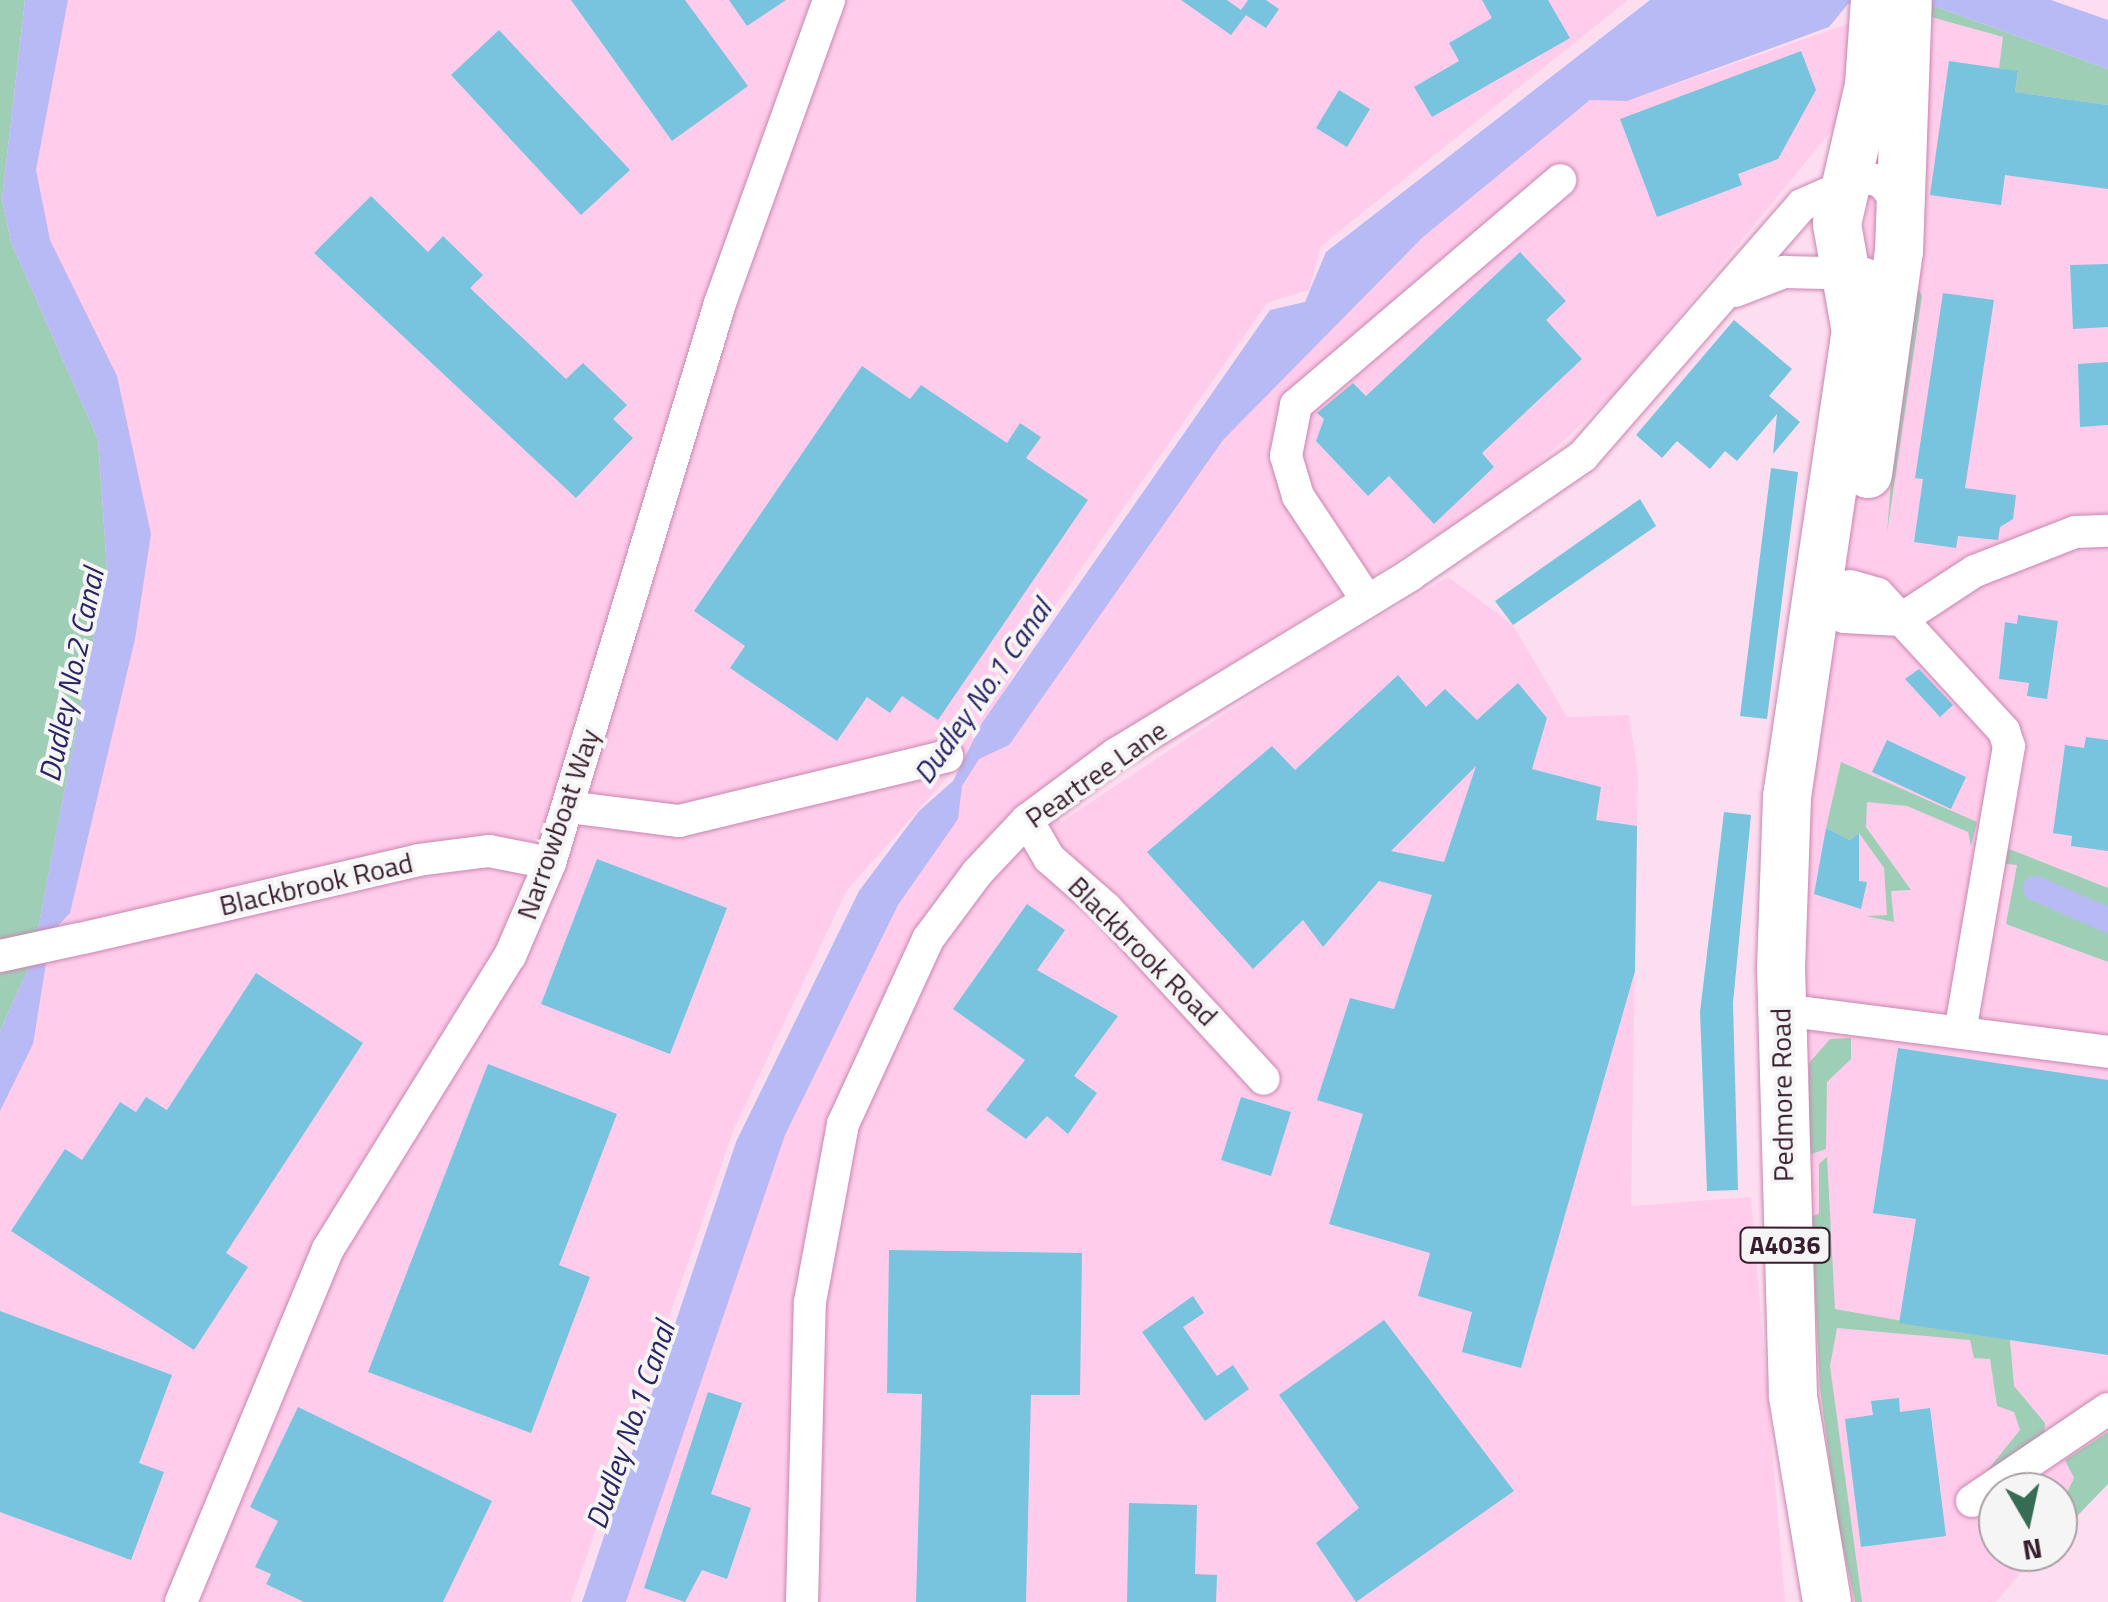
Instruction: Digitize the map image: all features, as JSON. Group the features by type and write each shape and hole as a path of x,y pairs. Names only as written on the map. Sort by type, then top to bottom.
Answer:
{"highway":[{"name":"A4036","path":"1891,8 1905,130 1900,229"},
{"name":"A4036","path":"1844,278 1837,234 1843,185 1891,8"},
{"name":"Pedmore Road","path":"1827,1602 1793,1396 1782,1010 1787,797 1836,603 1900,229"},
{"name":"Pedmore Road","path":"1836,603 1856,332 1844,278"}],"street":[{"name":"Narrowboat Way","path":"181,1602 328,1250 510,956 550,863 720,302 829,0"},
{"path":"1366,600 1298,496 1286,456 1296,405 1560,180"},
{"path":"1843,185 1881,181 1900,229 1874,271 1844,278"},
{"name":"Peartree Lane","path":"802,1602 810,1302 843,1124 928,939 1027,820 1116,754 1366,600 1584,456 1731,294 1802,206 1843,185"},
{"name":"Peartree Lane","path":"1731,294 1784,272 1844,278"},
{"path":"1900,620 1975,571 2076,532 2108,531"},
{"path":"1836,603 1878,594 1994,714 2009,746 1960,1032"},
{"path":"568,807 679,821 946,756"},
{"name":"Blackbrook Road","path":"1027,820 1049,858 1107,909 1264,1080"},
{"name":"Blackbrook Road","path":"6,954 418,860 489,851 550,863"},
{"path":"1782,1010 2108,1052"},
{"path":"1972,1501 2108,1409"}],"shaded area":[{"path":"49,0 1628,0 1321,246 1309,290 1267,303 1055,606 963,760 847,890 734,1129 571,1602 0,1602 0,1074 126,511 28,228"},
{"path":"1931,17 2003,37 2018,71 2016,92 2108,105 2108,1432 2066,1460 2071,1472 1978,1472 1978,1572 2021,1572 1996,1602 1825,1602 1780,1060 1877,131"},
{"path":"1859,20 1846,113 1618,391 1507,492 1138,722 1039,793 1061,822 1313,655 1448,577 1513,625 1567,717 1629,715 1638,774 1631,1206 1751,1197 1785,1602 603,1602 693,1326 879,899 1196,442 1574,86 1647,94"}],"green space":[{"path":"0,0 25,0 2,199 11,242 98,439 107,569 32,960 0,1031"},
{"path":"1931,5 2108,69 2108,105 2015,92 2018,72 1999,68 2003,37 1931,17"},
{"path":"1917,286 1922,296 1887,533 1896,419"},
{"path":"1841,762 1977,822 1971,846 1968,832 1907,806 1867,802 1866,827 1911,890 1891,891 1894,922 1866,916 1887,915 1884,868 1859,833 1850,840 1826,828"},
{"path":"2004,847 2108,888 2108,962 2006,924 2017,865 1999,863"},
{"path":"1851,1038 1851,1059 1827,1082 1826,1149 1809,1155 1809,1063 1830,1039"},
{"path":"1827,1157 1835,1309 2010,1340 2014,1386 2045,1423 2044,1437 1986,1472 2020,1430 2014,1412 1997,1406 1990,1359 1974,1358 1970,1340 1837,1328 1830,1366 1862,1602 1855,1602 1837,1519 1820,1388 1811,1216 1819,1214 1819,1164"},
{"path":"2108,1432 2108,1484 2078,1515 2078,1472 2071,1472 2065,1460"}],"water":[{"path":"25,0 68,0 36,170 50,240 117,376 151,534 135,639 70,913 51,933 33,1044 0,1111 0,1031 32,960 107,569 98,439 11,242 2,199"},
{"path":"1650,0 2051,0 2108,20 2108,69 1931,5 1848,4 1829,27 1627,101 1590,100 1423,237 1223,440 1009,745 979,759 962,786 958,819 898,905 785,1135 626,1602 582,1602 736,1142 859,891 919,811 953,781 982,723 1270,310 1305,302 1326,252"}],"building":[{"path":"571,0 685,0 748,86 672,141"},
{"path":"729,0 786,0 747,26"},
{"path":"1181,0 1227,0 1241,10 1248,0 1266,0 1279,9 1266,28 1246,15 1231,35"},
{"path":"1482,0 1548,0 1570,38 1432,117 1414,87 1459,61 1449,43 1492,18"},
{"path":"499,30 630,170 581,215 451,75"},
{"path":"1801,51 1816,90 1778,159 1738,174 1742,185 1657,217 1620,119"},
{"path":"1949,61 2018,71 2015,92 2108,105 2108,189 2005,175 2001,205 1930,195"},
{"path":"1339,90 1370,109 1347,147 1316,128"},
{"path":"371,196 428,252 443,236 483,275 470,288 566,379 583,363 627,405 613,419 633,438 576,498 314,253"},
{"path":"1520,252 1566,301 1546,320 1582,359 1482,453 1494,467 1434,524 1389,476 1368,496 1316,441 1324,419 1317,413 1353,383 1366,396"},
{"path":"2108,264 2108,327 2073,329 2070,265"},
{"path":"1943,293 1994,300 1965,488 2016,495 2013,519 2000,527 1998,540 1958,536 1956,548 1914,542 1923,479 1915,478"},
{"path":"1734,320 1792,369 1769,396 1800,422 1773,454 1777,414 1737,461 1725,451 1710,469 1677,441 1662,458 1636,435"},
{"path":"2108,362 2108,425 2080,427 2078,364"},
{"path":"862,366 910,399 921,385 1007,443 1020,423 1041,437 1026,458 1088,500 938,720 902,696 890,713 867,697 837,741 730,668 745,646 694,611"},
{"path":"1771,468 1798,472 1767,719 1740,716"},
{"path":"1640,499 1656,526 1513,625 1495,601"},
{"path":"2018,615 2058,621 2047,699 2027,696 2029,683 1999,679 2005,622 2017,624"},
{"path":"1919,669 1953,705 1940,717 1905,679"},
{"path":"1398,675 1426,707 1445,689 1477,720 1518,683 1547,718 1532,769 1601,787 1596,820 1637,826 1635,971 1521,1368 1462,1352 1472,1312 1418,1296 1430,1253 1329,1224 1363,1114 1317,1100 1350,998 1394,1009 1432,895 1379,881 1323,947 1303,920 1253,969 1147,852 1272,746 1295,770","holes":["1476,766 1444,862 1391,851"]},
{"path":"2086,737 2108,740 2108,851 2071,846 2072,836 2053,833 2065,745 2084,748"},
{"path":"1887,740 1966,777 1951,809 1872,772"},
{"path":"1724,812 1751,815 1733,1003 1738,1190 1707,1191 1700,1012"},
{"path":"1826,828 1850,840 1859,833 1859,881 1867,882 1861,909 1814,894"},
{"path":"597,859 727,908 670,1054 541,1004"},
{"path":"1027,904 1065,930 1037,970 1118,1016 1074,1076 1097,1093 1068,1134 1047,1116 1026,1139 986,1110 1025,1060 953,1009"},
{"path":"256,973 363,1043 226,1253 248,1267 194,1350 11,1231 65,1149 82,1160 120,1102 136,1112 146,1097 167,1110"},
{"path":"1898,1048 2108,1080 2108,1355 1899,1323 1916,1219 1873,1213"},
{"path":"488,1064 617,1114 559,1265 590,1277 531,1433 368,1372"},
{"path":"1241,1097 1291,1112 1271,1176 1221,1160"},
{"path":"889,1250 1082,1253 1080,1395 1031,1395 1026,1602 916,1602 922,1394 887,1393"},
{"path":"1193,1296 1204,1313 1183,1327 1217,1376 1233,1365 1249,1389 1205,1421 1142,1332"},
{"path":"0,1311 172,1375 139,1463 164,1472 131,1560 0,1512"},
{"path":"1384,1320 1514,1491 1356,1602 1316,1543 1359,1508 1279,1395"},
{"path":"708,1392 742,1403 711,1494 751,1508 727,1579 702,1570 685,1602 644,1588"},
{"path":"1899,1398 1900,1412 1930,1408 1946,1536 1861,1547 1845,1419 1873,1415 1871,1401"},
{"path":"298,1407 492,1501 443,1602 304,1602 266,1584 271,1574 255,1567 278,1521 250,1507"},
{"path":"1129,1503 1197,1505 1195,1574 1217,1575 1216,1602 1127,1602"}],"waterway":[{"path":"2035,888 2108,920"}],"water label":[{"name":"Dudley No.2 Canal","path":"71,675"},
{"name":"Dudley No.1 Canal","path":"982,691"},
{"name":"Dudley No.1 Canal","path":"630,1425"}]}
